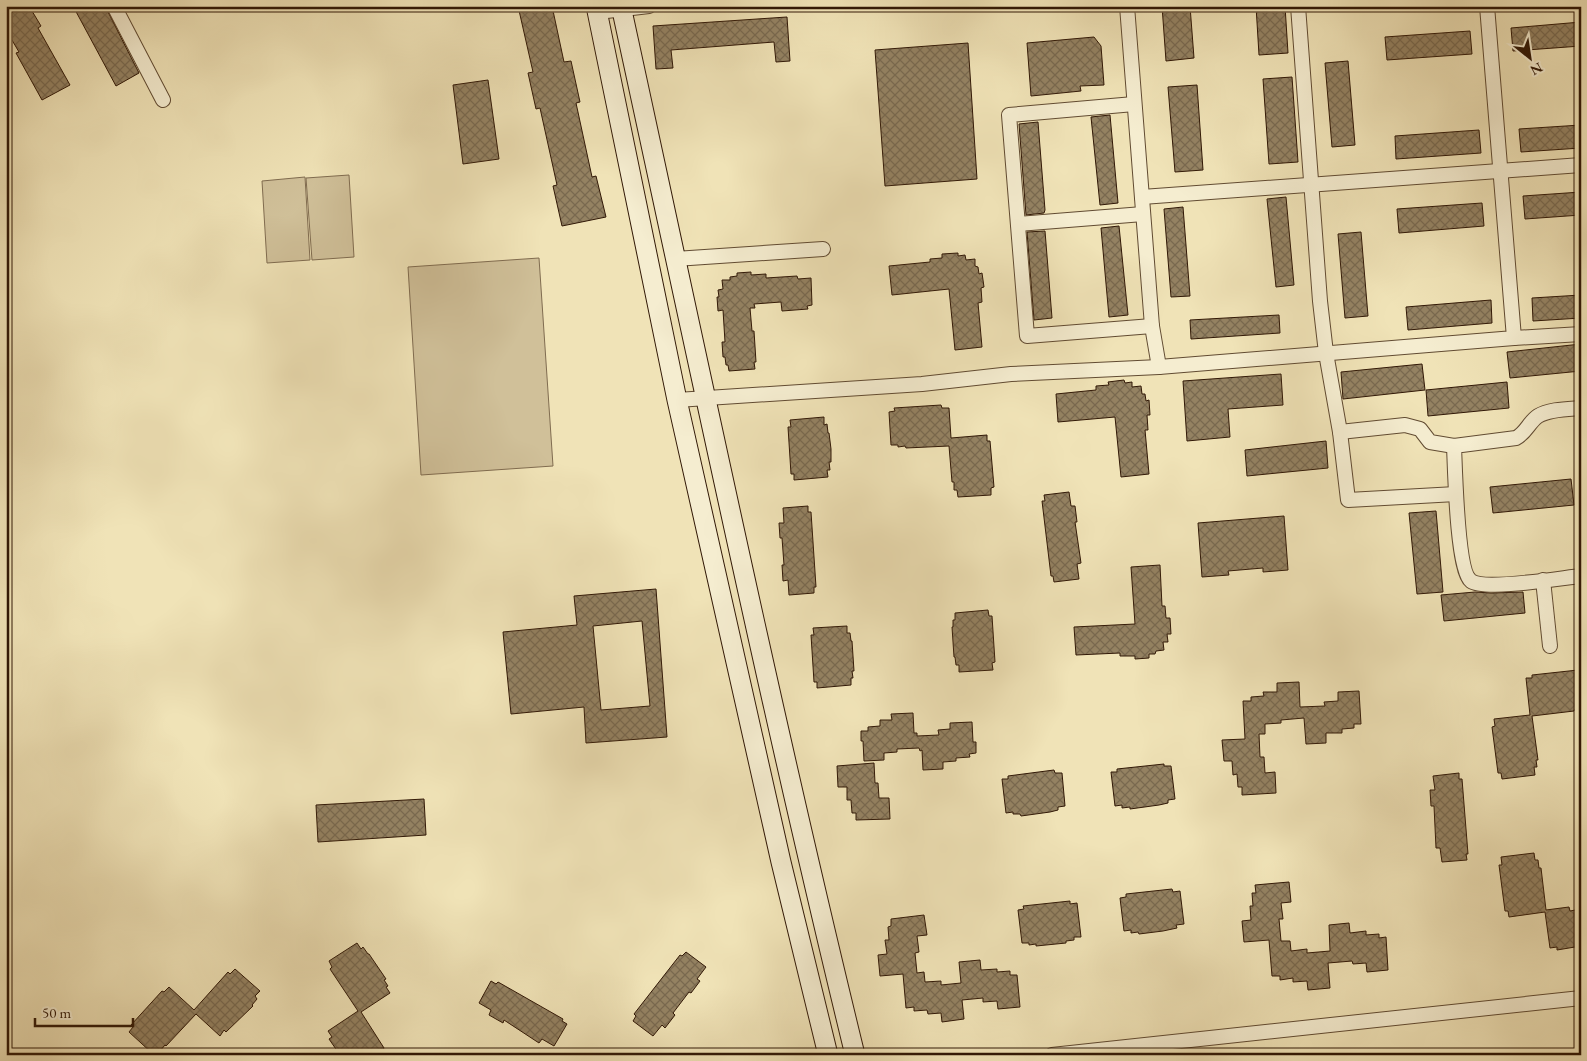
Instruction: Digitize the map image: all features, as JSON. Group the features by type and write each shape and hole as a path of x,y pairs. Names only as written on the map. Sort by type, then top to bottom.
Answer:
{"street":[{"path":"114,6 162,100"},
{"path":"649,6 597,9 677,400 781,862 828,1055"},
{"path":"1127,6 1152,326 1158,367"},
{"path":"1298,6 1320,301 1326,353 1340,432 1348,500 1456,494"},
{"path":"1486,6 1514,338"},
{"path":"621,8 704,398 817,899 855,1055"},
{"path":"1134,104 1009,114 1027,336 1152,326"},
{"path":"1142,197 1581,165"},
{"path":"1018,224 1143,214"},
{"path":"675,259 822,249"},
{"path":"677,400 922,384 1011,374 1158,367 1581,334"},
{"path":"1340,432 1404,425 1420,429 1430,442 1454,446 1516,438 1523,435 1537,416 1548,412 1581,408"},
{"path":"1454,446 1456,494 1463,564 1466,576 1472,582 1494,585 1581,576"},
{"path":"1543,580 1550,646"},
{"path":"1052,1055 1581,998"}],"shaded area":[{"path":"349,175 354,257 312,260 306,178"},
{"path":"305,177 310,260 267,263 262,181"},
{"path":"539,258 553,466 421,475 408,267"}],"building":[{"path":"6,6 29,6 41,26 38,28 70,85 42,100 16,53 19,52 6,30"},
{"path":"73,6 105,6 139,73 116,86"},
{"path":"518,6 552,6 564,62 571,61 580,102 576,103 592,177 596,176 606,217 562,226 553,186 557,185 540,108 536,109 528,73 533,72"},
{"path":"1162,6 1190,6 1194,58 1166,61"},
{"path":"1256,6 1285,6 1288,53 1259,55"},
{"path":"787,17 790,61 776,62 774,42 671,50 673,68 656,69 653,26"},
{"path":"1581,22 1581,46 1513,51 1511,28"},
{"path":"1470,31 1472,54 1387,60 1385,37"},
{"path":"1094,37 1101,46 1104,85 1080,86 1081,91 1031,96 1027,43"},
{"path":"968,43 977,179 885,186 875,50"},
{"path":"1348,61 1355,145 1332,147 1325,63"},
{"path":"1292,77 1298,162 1269,164 1263,79"},
{"path":"488,80 499,159 463,164 453,85"},
{"path":"1197,85 1203,170 1175,172 1168,87"},
{"path":"1110,115 1118,203 1100,205 1091,117"},
{"path":"1038,122 1045,210 1044,213 1026,215 1019,124"},
{"path":"1581,125 1581,148 1521,152 1519,129"},
{"path":"1479,130 1481,153 1396,159 1395,136"},
{"path":"1581,192 1581,215 1525,219 1523,196"},
{"path":"1286,197 1294,285 1276,287 1267,199"},
{"path":"1482,203 1484,226 1399,233 1397,209"},
{"path":"1183,207 1190,296 1171,297 1164,209"},
{"path":"1119,226 1128,315 1109,317 1101,228"},
{"path":"1045,231 1052,318 1034,320 1027,232"},
{"path":"1361,232 1368,316 1345,318 1338,234"},
{"path":"958,253 958,256 965,255 966,260 975,259 975,266 978,267 979,274 982,273 984,287 981,288 982,302 978,303 982,347 955,350 949,289 892,295 889,266 930,262 930,259 942,258 942,254"},
{"path":"751,272 751,275 766,274 766,278 797,276 798,279 811,278 812,305 807,306 808,309 782,311 781,302 754,304 755,308 750,308 752,331 754,331 755,369 729,371 725,357 723,357 722,342 725,342 723,310 718,311 718,290 723,289 722,280 730,280 730,277 737,276 737,273"},
{"path":"1581,295 1581,318 1533,321 1532,298"},
{"path":"1491,300 1492,323 1408,330 1406,307"},
{"path":"1279,315 1280,333 1191,339 1190,320"},
{"path":"1581,344 1581,371 1510,378 1507,352"},
{"path":"1422,364 1425,390 1343,399 1341,372"},
{"path":"1281,374 1283,405 1228,409 1230,437 1187,441 1183,381"},
{"path":"1124,380 1125,383 1132,382 1132,387 1141,386 1142,394 1145,394 1146,401 1149,400 1148,430 1145,430 1149,474 1121,477 1115,417 1058,422 1056,394 1096,390 1096,386 1109,385 1108,382"},
{"path":"1507,382 1509,408 1428,416 1426,390"},
{"path":"941,405 942,408 949,408 951,438 987,435 987,441 990,441 994,487 991,488 991,495 958,497 957,490 954,490 954,482 952,482 949,446 906,448 905,446 891,445 889,412 895,411 894,408"},
{"path":"824,417 824,425 827,424 831,449 830,470 827,470 828,477 794,480 794,474 791,474 788,427 791,427 790,420"},
{"path":"1326,441 1328,468 1247,476 1245,450"},
{"path":"1571,479 1574,505 1493,513 1490,487"},
{"path":"1069,492 1071,506 1075,506 1077,522 1075,522 1081,563 1077,564 1079,579 1054,582 1053,576 1051,576 1042,501 1045,501 1044,495"},
{"path":"808,506 808,512 811,512 816,587 814,587 814,593 789,595 788,580 783,581 782,565 784,565 779,523 784,523 783,508"},
{"path":"1436,511 1443,592 1417,594 1409,513"},
{"path":"1284,516 1288,570 1263,572 1263,568 1228,571 1229,575 1202,577 1198,523"},
{"path":"1160,565 1162,606 1165,606 1166,618 1170,618 1171,634 1167,634 1168,642 1163,642 1164,650 1156,651 1155,654 1149,654 1149,658 1135,659 1135,656 1120,656 1120,653 1076,655 1074,627 1135,624 1131,567"},
{"path":"656,589 667,737 586,743 584,707 511,714 503,632 577,625 574,596","holes":["642,621 650,706 601,710 593,626"]},
{"path":"1475,592 1523,592 1525,613 1444,621 1441,595"},
{"path":"988,610 989,616 992,616 995,662 992,663 993,670 959,672 959,665 956,665 954,657 952,627 955,613"},
{"path":"847,626 847,633 850,633 852,641 854,671 852,671 851,685 817,688 817,682 814,682 811,635 814,635 813,628"},
{"path":"1578,670 1579,673 1581,672 1581,709 1532,716 1538,760 1536,760 1537,767 1534,767 1535,775 1502,779 1501,773 1498,773 1492,727 1495,726 1494,719 1530,715 1526,678 1532,678 1532,675"},
{"path":"1299,682 1300,707 1325,706 1324,702 1338,701 1338,692 1359,691 1361,724 1354,724 1354,728 1342,729 1342,733 1326,733 1326,743 1306,744 1304,718 1281,720 1281,723 1265,724 1265,734 1259,734 1260,757 1264,757 1265,773 1275,772 1276,793 1242,795 1242,787 1238,787 1237,774 1233,775 1232,761 1224,761 1222,740 1245,739 1243,701 1251,701 1251,697 1264,696 1263,692 1277,692 1277,683"},
{"path":"913,713 914,733 917,733 917,736 939,735 938,730 950,729 950,723 972,722 973,742 976,742 976,753 969,754 970,757 956,758 956,761 943,762 943,769 923,770 922,750 920,751 919,748 897,749 897,752 884,753 884,760 864,761 861,731 868,731 868,727 880,726 880,720 892,720 891,714"},
{"path":"874,763 875,783 878,783 879,798 889,798 890,819 856,820 856,813 852,813 851,800 847,800 847,787 838,787 837,766"},
{"path":"1164,764 1164,766 1171,766 1175,799 1168,800 1168,803 1159,805 1130,809 1130,807 1122,808 1122,805 1115,806 1111,772 1117,772 1117,769"},
{"path":"1054,770 1055,773 1062,773 1065,806 1058,807 1058,810 1050,812 1021,816 1020,814 1013,814 1013,812 1006,813 1002,779 1008,779 1008,776"},
{"path":"1459,773 1459,779 1462,779 1467,860 1442,862 1440,848 1436,848 1434,806 1431,806 1430,790 1435,790 1433,776"},
{"path":"424,799 426,835 318,842 316,805"},
{"path":"1534,853 1535,860 1538,860 1539,868 1541,868 1546,910 1569,907 1570,911 1581,909 1581,946 1557,950 1557,947 1550,948 1545,912 1509,917 1508,911 1505,911 1499,865 1502,865 1501,857"},
{"path":"1289,882 1291,902 1281,903 1283,919 1279,919 1281,941 1290,941 1291,951 1307,949 1307,953 1330,951 1329,925 1349,923 1350,933 1366,931 1366,935 1379,934 1379,938 1386,937 1388,970 1367,972 1366,963 1353,964 1352,961 1328,963 1330,988 1308,990 1307,981 1293,982 1293,978 1280,980 1280,976 1272,976 1269,940 1244,942 1242,921 1251,920 1250,906 1253,906 1252,893 1256,893 1255,885"},
{"path":"1172,889 1173,892 1180,891 1184,924 1176,925 1177,928 1139,934 1138,932 1131,933 1131,930 1124,931 1120,898 1126,897 1126,894"},
{"path":"1070,901 1070,904 1077,903 1081,937 1074,937 1074,940 1066,941 1066,943 1036,946 1036,944 1022,943 1018,910 1024,909 1023,906"},
{"path":"924,915 927,935 917,936 919,952 915,953 917,973 924,972 925,982 941,981 941,985 961,983 959,962 980,960 981,970 997,969 997,972 1010,971 1010,975 1017,975 1020,1007 998,1009 997,1001 983,1002 983,998 962,1000 964,1019 942,1022 941,1013 928,1014 927,1010 914,1011 914,1007 906,1008 903,974 880,976 878,955 887,954 885,940 889,940 888,927 891,926 891,919"},
{"path":"357,943 361,949 363,947 369,954 386,979 384,980 388,986 386,987 390,993 361,1012 384,1048 383,1050 386,1055 340,1055 329,1039 332,1037 328,1031 358,1011 330,969 332,967 329,961"},
{"path":"686,952 706,967 697,979 700,981 673,1013 675,1015 665,1028 662,1025 653,1036 633,1021 636,1016 634,1014 680,955 682,956"},
{"path":"235,969 260,991 255,996 257,999 253,1006 226,1032 224,1030 220,1036 196,1014 166,1046 160,1051 158,1049 153,1054 129,1032 133,1027 131,1025 162,991 164,992 169,987 194,1010 228,972 230,974"},
{"path":"491,981 496,984 498,982 563,1019 562,1021 567,1024 554,1046 542,1039 539,1043 504,1020 503,1023 489,1015 491,1010 479,1003"}]}
